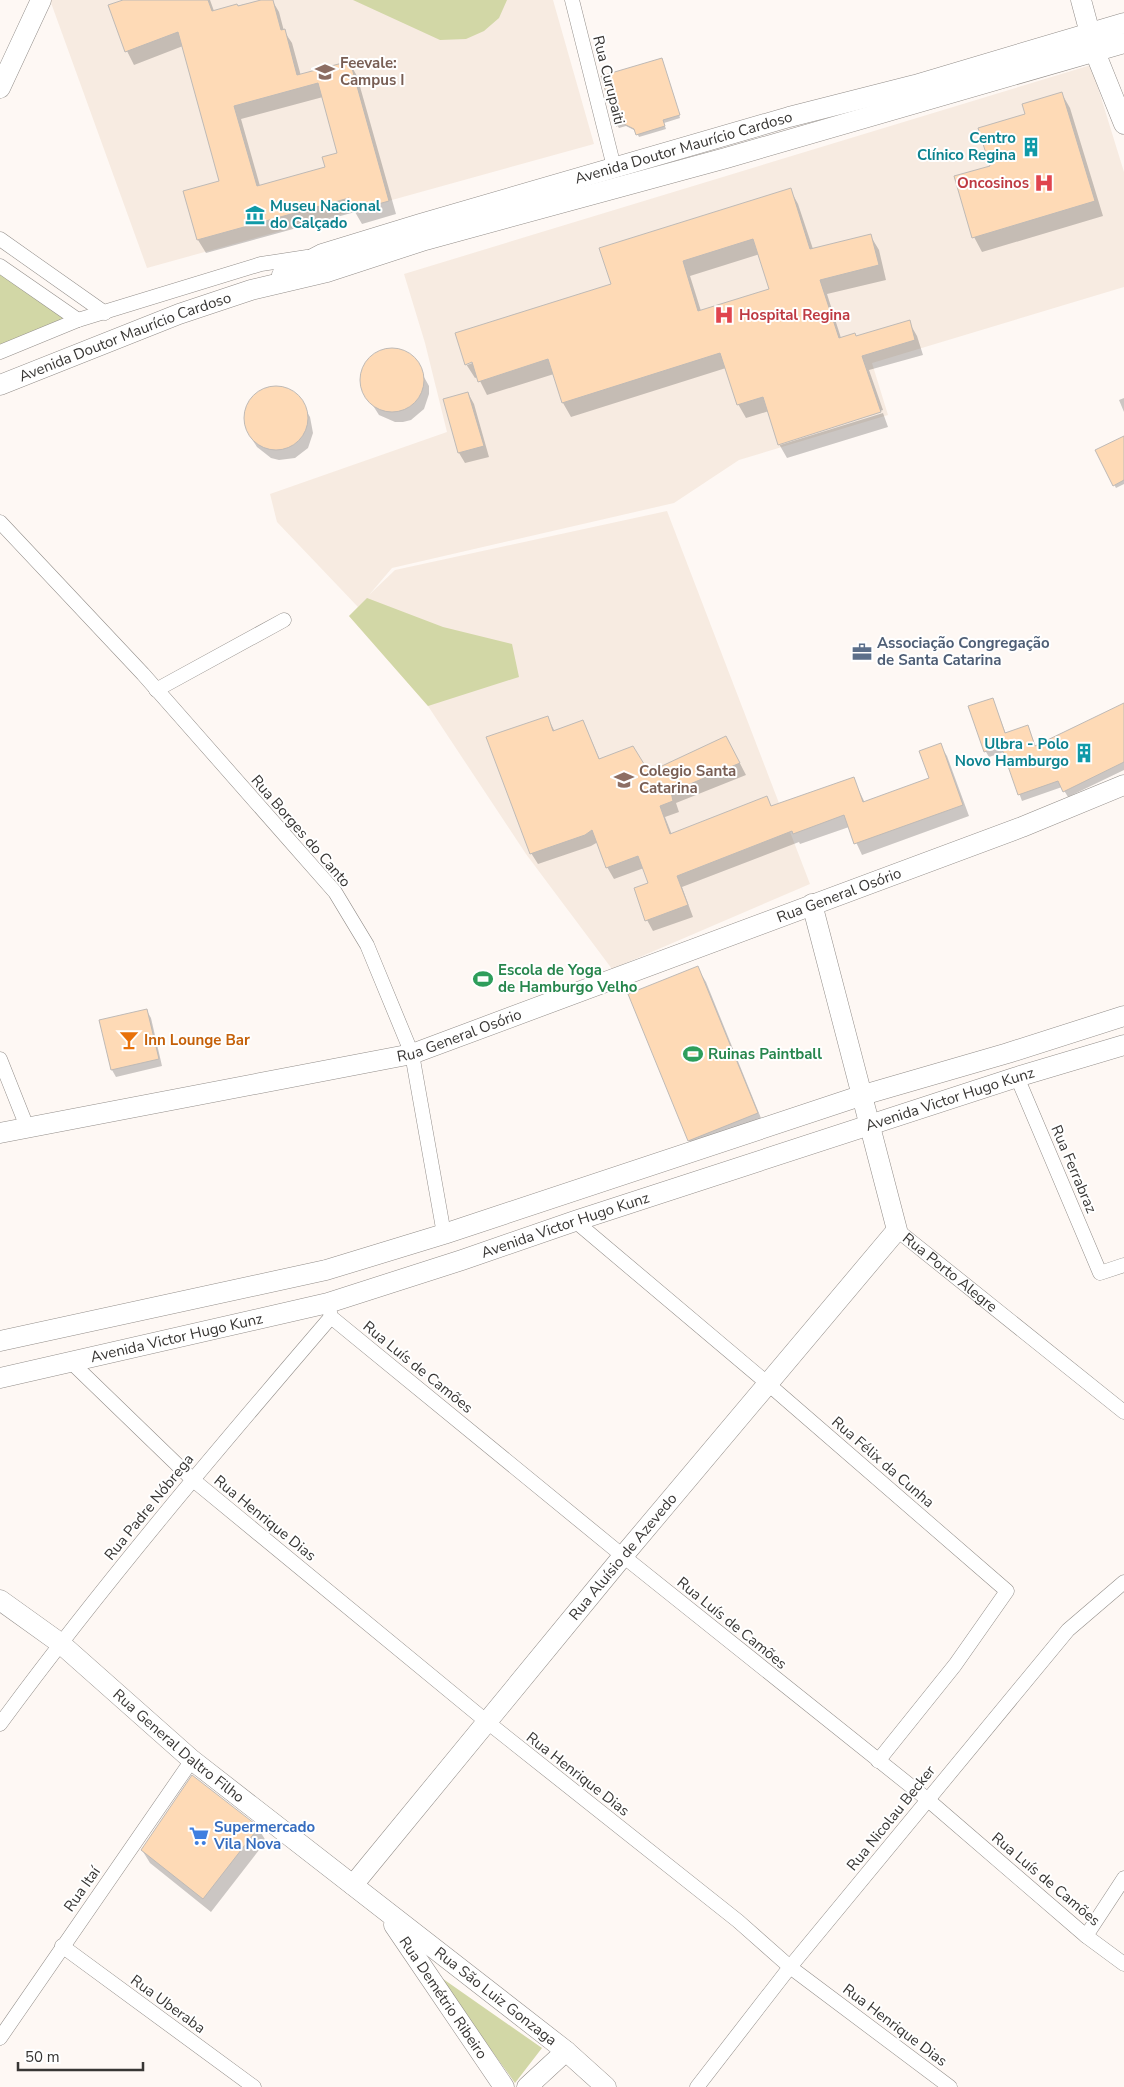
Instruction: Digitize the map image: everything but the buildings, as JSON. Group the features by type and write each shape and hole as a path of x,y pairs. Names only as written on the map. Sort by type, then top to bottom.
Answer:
{"main road":[{"path":"0,88 41,0"},
{"path":"1081,0 1092,43 1124,124"},
{"name":"Avenida Doutor Maurício Cardoso","path":"1092,43 1124,23"},
{"name":"Avenida Doutor Maurício Cardoso","path":"251,290 322,254 644,180 795,137 917,93 1092,43 1124,43"},
{"name":"Avenida Doutor Maurício Cardoso","path":"0,385 179,314 251,290 327,272 423,232 614,167 789,117 917,93"},
{"path":"789,117 791,131 795,137"},
{"path":"720,138 726,158"},
{"path":"638,161 644,180"},
{"name":"Rua General Osório","path":"0,1133 412,1054 812,904 1022,828 1124,785"},
{"name":"Rua Porto Alegre","path":"812,904 897,1230"},
{"name":"Avenida Victor Hugo Kunz","path":"0,1341 326,1270 444,1234 863,1095 1008,1053 1124,1016"},
{"name":"Avenida Victor Hugo Kunz","path":"0,1378 329,1310 462,1260 576,1221 1017,1077 1124,1045"},
{"name":"Rua Aluísio de Azevedo","path":"353,1886 486,1721 897,1230"},
{"name":"Rua General Daltro Filho","path":"0,1600 60,1643 192,1760 383,1909"},
{"name":"Rua São Luiz Gonzaga","path":"383,1909 566,2051 606,2087"},
{"name":"Rua Demétrio Ribeiro","path":"383,1909 504,2087"},
{"path":"527,2087 566,2051"}],"street":[{"name":"Rua Curupaiti","path":"572,0 614,167"},
{"path":"0,239 105,313"},
{"path":"0,352 78,320 261,264 322,254"},
{"path":"0,266 78,320"},
{"name":"Rua Borges do Canto","path":"0,522 143,674 335,892 367,945 412,1054 444,1234"},
{"path":"156,690 284,620"},
{"path":"0,1060 27,1127"},
{"name":"Rua Ferrabraz","path":"1017,1077 1100,1273 1124,1265"},
{"name":"Rua Félix da Cunha","path":"576,1221 1007,1591 955,1665 878,1761"},
{"name":"Rua Porto Alegre","path":"897,1230 1124,1412"},
{"name":"Rua Padre Nóbrega","path":"0,1724 60,1643 329,1310"},
{"name":"Rua Luís de Camões","path":"329,1310 623,1556 927,1799 1086,1936 1124,1964"},
{"name":"Rua Henrique Dias","path":"71,1362 192,1479 486,1721 738,1922 790,1967 950,2087"},
{"name":"Rua Nicolau Becker","path":"697,2087 790,1967 1068,1630 1124,1582"},
{"name":"Rua Itaí","path":"0,2038 192,1760"},
{"path":"1086,1936 1124,1878"},
{"name":"Rua Uberaba","path":"62,1946 254,2087"}],"shaded area":[{"name":"Feevale: Campus I","path":"50,0 553,0 594,144 147,268"},
{"name":"Hospital Regina","path":"1091,65 1124,172 1124,287 872,363 888,415 739,460 674,503 392,568 369,595 395,570 667,511 810,884 612,969 526,854 428,706 349,616 358,607 277,522 270,494 447,432 425,343 404,274"}],"green space":[{"path":"353,0 507,0 499,18 484,31 466,39 440,40"},
{"path":"0,272 69,320 0,350"},
{"path":"367,598 443,627 512,644 519,677 428,706 349,616"},
{"path":"436,1974 542,2048 515,2083"}],"place":[{"name":"Feevale: Campus I","path":"325,72"},
{"name":"Centro Clínico Regina","path":"1031,147"},
{"name":"Oncosinos","path":"1044,183"},
{"name":"Museu Nacional do Calçado","path":"255,215"},
{"name":"Hospital Regina","path":"724,315"},
{"name":"Associação Congregação de Santa Catarina","path":"862,652"},
{"name":"Ulbra - Polo Novo Hamburgo","path":"1084,753"},
{"name":"Colegio Santa Catarina","path":"624,780"},
{"name":"Escola de Yoga de Hamburgo Velho","path":"483,979"},
{"name":"Inn Lounge Bar","path":"129,1040"},
{"name":"Ruinas Paintball","path":"693,1054"},
{"name":"Supermercado Vila Nova","path":"199,1836"}]}
